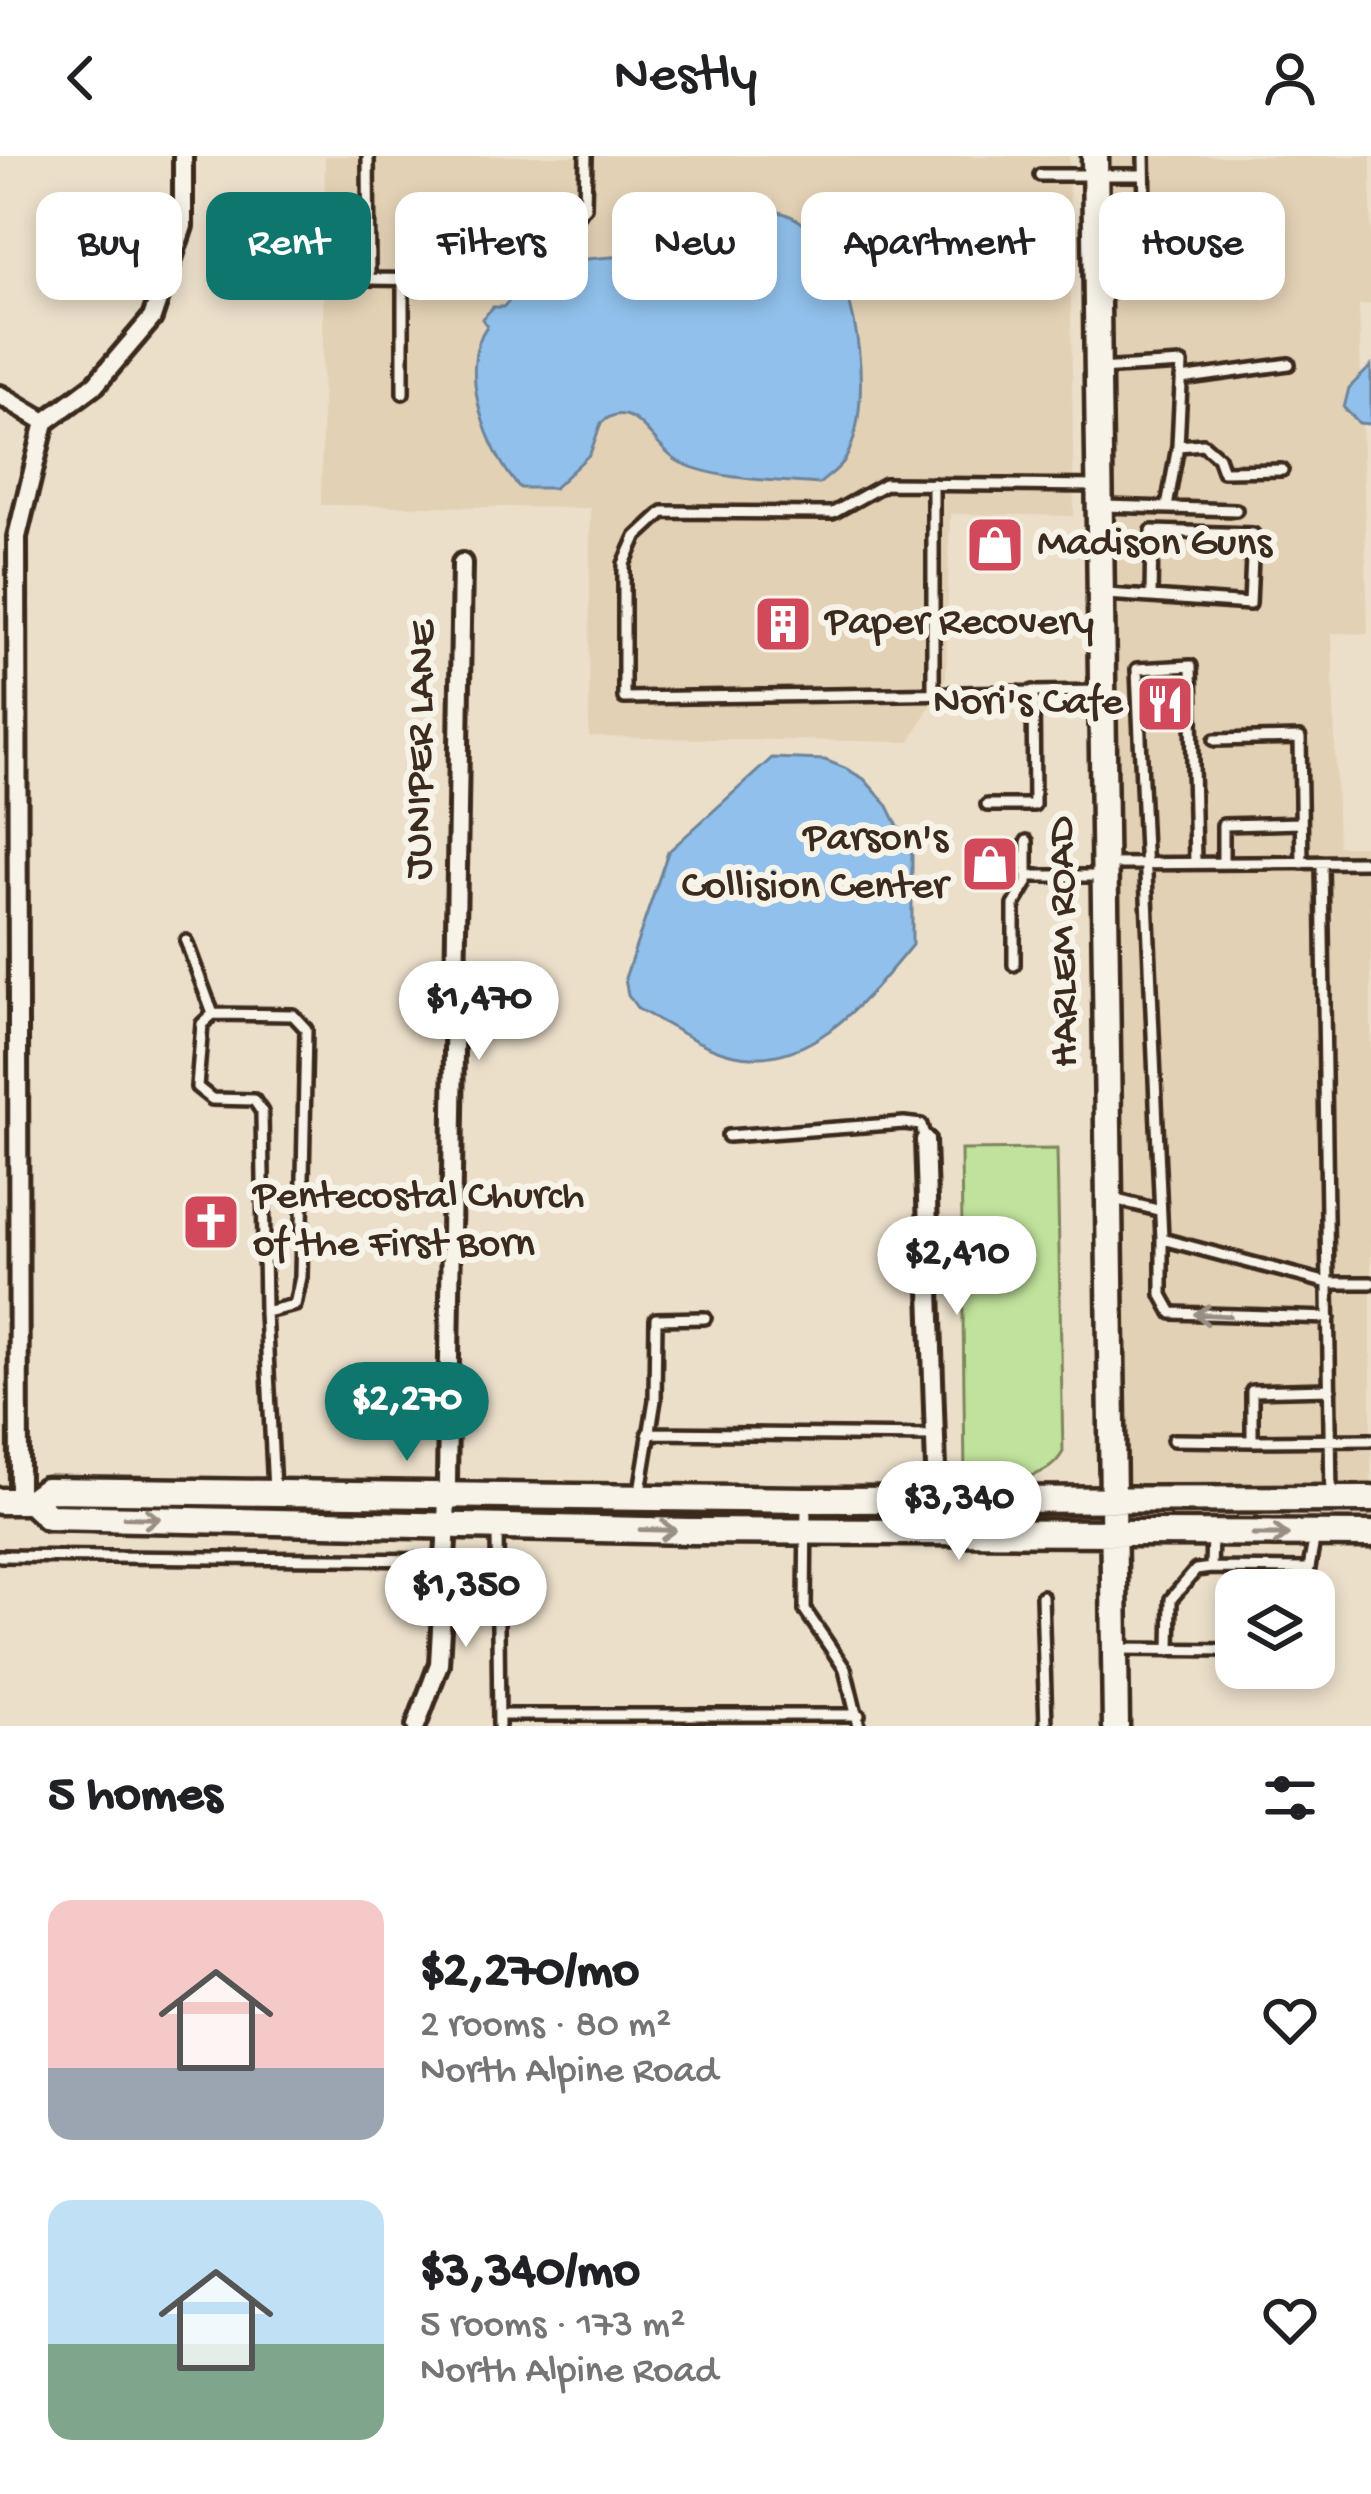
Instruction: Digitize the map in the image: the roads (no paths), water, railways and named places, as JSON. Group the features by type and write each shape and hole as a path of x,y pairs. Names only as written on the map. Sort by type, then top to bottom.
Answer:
{"main road":[{"name":"HARLEM ROAD","path":"1095,166 1116,1726"},
{"path":"17,1501 46,1490 806,1500 1371,1499"},
{"path":"17,1501 48,1517 806,1532 1371,1534"}],"street":[{"path":"17,1501 17,537 45,422 96,383 152,318 183,226 182,156"},
{"path":"0,394 45,422"},
{"name":"JUNIPER LANE","path":"416,1726 439,1664 445,1560 462,563"},
{"path":"925,1140 937,1499"}],"lane":[{"path":"368,156 369,279 395,279"},
{"path":"585,192 586,156"},
{"path":"1144,156 1144,192"},
{"path":"1040,175 1095,166 1144,175"},
{"path":"403,300 403,393"},
{"path":"1098,370 1182,364 1178,446 1167,507"},
{"path":"1181,379 1289,364"},
{"path":"1178,446 1203,444 1218,457 1223,471 1282,470"},
{"path":"1102,692 624,698 624,564 636,536 663,512 833,513 885,484 1099,496 1167,507 1236,510"},
{"path":"933,484 933,691"},
{"path":"1100,594 1250,604 1253,534 1152,531 1151,597"},
{"path":"1195,863 1191,666 1137,669 1162,1295 1172,1313 1329,1318"},
{"path":"987,805 1034,805 1034,691"},
{"path":"1215,740 1300,738 1302,863"},
{"path":"1222,863 1223,825 1301,823"},
{"path":"1014,964 1014,905 1027,876 1027,841"},
{"path":"1322,862 1330,1499"},
{"path":"1027,876 1146,863 1371,862"},
{"path":"186,941 213,1014"},
{"path":"265,1312 295,1305 301,1277 306,1029 293,1015 213,1014 202,1024 197,1087 212,1099 254,1100 262,1112 265,1312 274,1490"},
{"path":"728,1136 904,1123 921,1124 925,1140"},
{"path":"1108,1198 1158,1210"},
{"path":"1162,1239 1328,1283 1371,1283"},
{"path":"639,1497 655,1400 656,1319 704,1318"},
{"path":"1252,1441 1252,1391 1330,1389"},
{"path":"648,1433 934,1436"},
{"path":"1173,1440 1371,1440"},
{"path":"497,1526 499,1720 859,1720 845,1669 806,1610 806,1500"},
{"path":"1210,1568 1212,1535"},
{"path":"1170,1650 1171,1599 1179,1583 1196,1570 1210,1568 1306,1569 1315,1535"},
{"path":"0,1556 445,1560"},
{"path":"1042,1596 1046,1726"},
{"path":"1115,1649 1215,1650"}],"water":[{"path":"777,212 801,223 801,300 848,300 853,318 860,396 856,430 841,465 819,484 713,473 681,463 624,415 601,423 590,454 554,488 520,488 487,433 475,387 478,344 487,326 482,319 493,307 503,307 510,300 588,300 588,259 612,257 612,300 777,300"},
{"path":"1371,366 1371,424 1359,423 1344,408 1349,388"},
{"path":"772,758 825,760 845,768 864,779 888,806 912,855 912,945 834,1027 785,1053 759,1057 718,1050 638,1009 628,995 625,978 668,852"}],"place":[{"name":"Madison Guns","path":"995,545"},
{"name":"Paper Recovery","path":"783,624"},
{"name":"Nori's Cafe","path":"1165,704"},
{"name":"Parson's Collision Center","path":"990,864"},
{"name":"Pentecostal Church of the First Born","path":"211,1222"}]}
